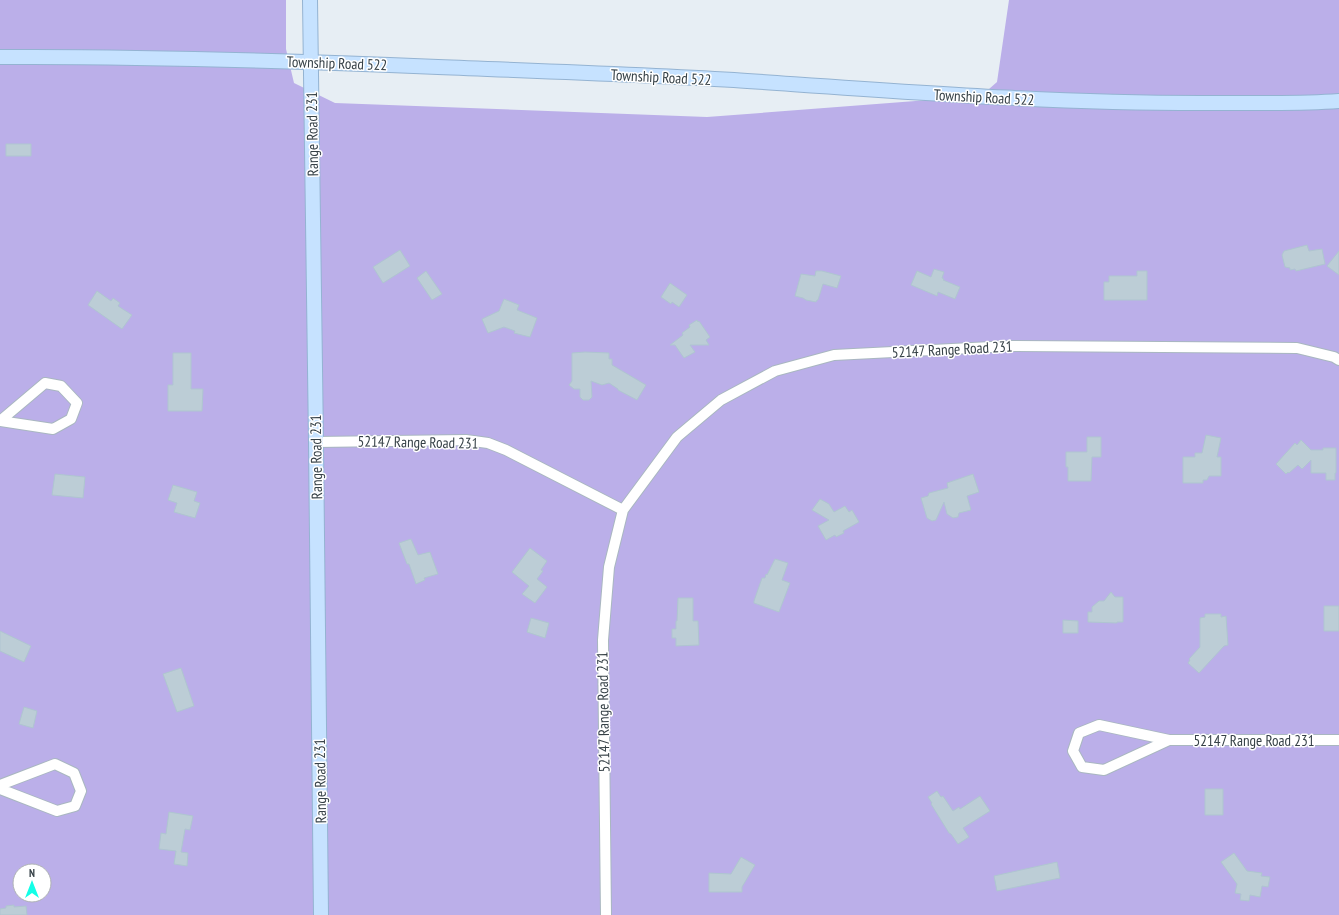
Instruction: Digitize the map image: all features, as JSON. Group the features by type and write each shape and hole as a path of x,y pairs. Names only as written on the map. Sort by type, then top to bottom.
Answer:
{"main road":[{"name":"Range Road 231","path":"310,0 321,915"},
{"name":"Township Road 522","path":"0,57 108,57 311,62 658,76 940,95 1142,104 1339,103"}],"street":[{"name":"52147 Range Road 231","path":"606,915 603,640 609,567 624,510 677,437 721,400 775,372 834,355 1011,346 1297,348 1334,357 1339,360"},
{"path":"45,383 61,386 77,404 71,419 53,429 0,421 45,383"},
{"name":"52147 Range Road 231","path":"316,442 466,440 488,443 527,460 624,510"},
{"name":"52147 Range Road 231","path":"1169,740 1104,770 1082,767 1073,751 1079,733 1099,725 1169,740 1339,740"},
{"path":"0,785 55,764 74,773 81,791 75,806 57,812 0,789"}],"shaded area":[{"path":"0,0 286,0 286,49 294,83 335,103 707,117 981,96 997,82 1009,0 1339,0 1339,915 0,915"}],"building":[{"path":"6,144 31,144 31,156 6,156"},
{"path":"1307,245 1309,251 1322,249 1325,264 1296,271 1295,269 1290,270 1290,268 1285,267 1282,255 1284,251"},
{"path":"400,250 410,266 383,283 373,267"},
{"path":"1339,251 1339,275 1327,266"},
{"path":"934,269 944,272 942,278 944,279 943,280 960,287 955,299 938,292 937,296 911,285 917,271 931,277"},
{"path":"426,271 442,294 432,300 417,278"},
{"path":"816,271 841,276 837,288 823,284 816,302 795,296 801,274 815,276"},
{"path":"1137,271 1147,271 1147,300 1104,300 1104,282 1109,282 1109,276 1137,276"},
{"path":"670,283 687,295 679,307 672,302 671,304 661,297"},
{"path":"97,291 111,301 113,298 120,303 118,306 132,315 122,329 88,305"},
{"path":"504,299 519,305 517,310 537,318 530,337 514,333 515,331 504,327 488,333 482,319 499,311"},
{"path":"697,320 710,337 706,340 709,345 690,345 695,352 684,358 675,345 670,345 683,335 682,333 690,327 689,325"},
{"path":"173,353 191,353 191,389 203,389 202,411 168,411 168,385 173,385"},
{"path":"572,353 609,353 609,359 612,359 612,365 646,385 637,400 618,390 609,383 602,385 591,381 592,397 589,400 583,400 580,397 580,389 574,389 569,385 572,381"},
{"path":"1206,435 1221,438 1217,457 1221,457 1221,476 1209,476 1207,480 1203,480 1203,483 1183,483 1183,457 1195,457 1195,453 1202,453"},
{"path":"1087,437 1101,437 1101,457 1092,457 1091,481 1068,481 1066,452 1087,452"},
{"path":"1301,440 1311,450 1336,448 1335,480 1326,480 1326,473 1311,473 1311,460 1302,469 1298,465 1286,474 1276,464 1295,443 1297,445"},
{"path":"55,474 85,477 83,498 52,495"},
{"path":"973,474 979,492 967,496 971,510 959,513 958,517 953,518 947,514 944,502 936,520 932,521 927,518 921,498 928,496 929,493 948,488 947,483"},
{"path":"173,485 197,492 194,501 200,503 195,518 174,512 177,503 168,500"},
{"path":"820,499 829,504 834,512 845,506 849,512 852,510 859,522 843,531 844,533 836,537 835,535 826,540 818,526 829,520 812,510"},
{"path":"411,539 418,555 430,552 438,574 424,578 425,580 416,584 399,543"},
{"path":"530,548 547,561 541,570 543,571 537,579 547,587 535,603 522,594 529,586 512,572"},
{"path":"775,559 788,563 782,580 790,583 779,612 754,603 762,578 765,578"},
{"path":"1111,592 1115,597 1123,597 1123,622 1088,622 1088,612 1092,612 1092,607 1099,601 1104,601"},
{"path":"678,598 693,598 693,621 698,621 699,645 676,646 676,638 672,638 672,629 676,629"},
{"path":"1324,606 1339,606 1339,631 1324,631"},
{"path":"1205,614 1221,614 1221,617 1226,616 1228,645 1224,646 1199,673 1188,663 1190,660 1189,659 1200,647 1200,618 1205,617"},
{"path":"531,618 549,623 545,638 527,632"},
{"path":"1063,620 1078,621 1078,633 1063,633"},
{"path":"0,631 31,646 24,662 0,651"},
{"path":"181,668 194,706 177,712 163,674"},
{"path":"24,707 37,711 33,728 19,724"},
{"path":"1205,789 1223,789 1223,815 1205,815"},
{"path":"937,791 941,797 943,796 953,811 959,807 960,809 980,796 990,811 963,828 969,837 958,844 949,833 928,797"},
{"path":"169,812 193,816 190,830 185,829 181,852 188,853 187,866 174,864 176,851 159,849 161,833 166,834"},
{"path":"1234,853 1247,871 1262,873 1261,876 1270,877 1268,887 1262,886 1260,897 1250,895 1249,901 1240,900 1241,894 1235,893 1237,884 1221,862"},
{"path":"741,857 755,865 742,887 742,892 709,892 709,873 731,874"},
{"path":"1057,862 1060,878 997,891 994,876"},
{"path":"14,905 14,907 26,906 27,915 0,915 0,909 6,908 6,906"}]}
